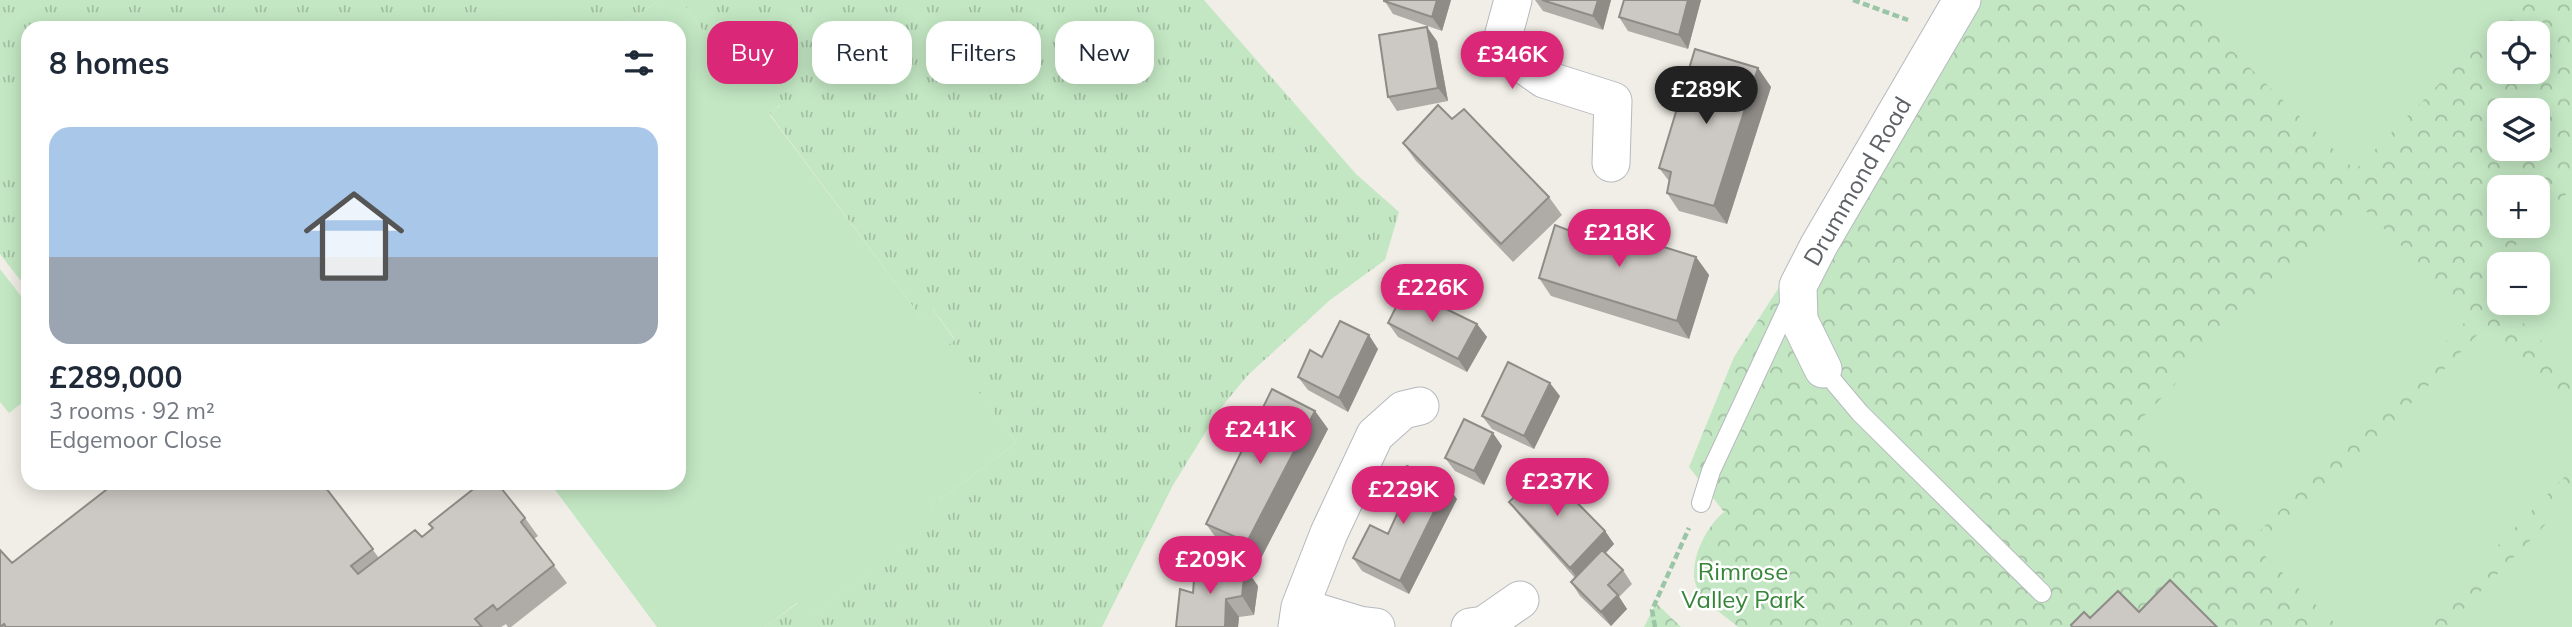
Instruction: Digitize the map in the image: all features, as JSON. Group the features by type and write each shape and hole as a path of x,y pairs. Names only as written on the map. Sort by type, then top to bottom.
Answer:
{"street":[{"path":"1513,0 1500,48 1544,79 1613,101 1611,163"},
{"name":"Drummond Road","path":"1823,369 1799,320 1798,286 1819,245 1962,0"},
{"path":"1376,627 1299,617 1329,533 1375,435 1403,410 1420,406"},
{"path":"1469,627 1483,625 1520,600"}],"lane":[{"path":"1700,503 1711,471 1798,286"},
{"path":"1823,369 1860,412 2042,593"}],"path":[{"path":"1853,0 1901,16 1940,38"},
{"path":"1655,627 1653,610 1700,503"}],"green space":[{"path":"0,0 659,0 630,21 21,21 21,281 0,254"},
{"path":"514,0 581,0 553,21 486,21"},
{"path":"659,0 680,0 707,36 707,84 765,84 780,105 769,114 920,316 931,307 955,340 946,347 1016,443 930,507 940,520 808,618 797,603 765,627 657,627 555,490 686,490 686,21 630,21"},
{"path":"680,0 1204,0 1356,174 1399,212 1385,260 1330,300 1247,376 1220,409 1173,485 1102,627 765,627 798,603 809,617 939,520 930,507 1016,443 945,347 955,339 932,308 920,316 769,113 780,106 764,84 798,84 798,21 707,21 707,36"},
{"path":"1971,0 2572,0 2572,627 1738,627 1709,604 1696,585 1694,574 1698,550 1709,528 1724,512 1689,467 1734,357 1940,38"},
{"path":"2180,0 2521,0 2500,21 2487,21 2487,35 2355,170"},
{"path":"0,83 21,120 21,180 0,159"},
{"path":"2572,188 2572,371 2515,315 2550,315 2550,252 2509,252 2523,238 2550,238 2550,210"},
{"path":"2356,201 2472,315 2252,539 2135,425"},
{"path":"0,269 21,296 21,404 9,413 0,402"},
{"path":"2487,274 2487,288 2480,281"},
{"path":"2484,328 2572,413 2572,469 2419,627 2339,627 2264,555"},
{"path":"2572,497 2572,627 2446,627"},
{"name":"Rimrose Valley Park","path":"1656,603 1681,627 1644,627"}],"building":[{"path":"1384,0 1437,0 1432,17"},
{"path":"1542,0 1598,0 1593,16"},
{"path":"1624,0 1688,0 1679,35 1619,17"},
{"path":"1427,27 1438,88 1388,97 1379,35"},
{"path":"1695,49 1758,68 1714,206 1667,193 1671,172 1659,168"},
{"path":"1438,105 1452,119 1464,109 1549,197 1501,244 1403,143"},
{"path":"1577,220 1696,257 1677,321 1539,278 1555,225 1573,232"},
{"path":"1405,289 1477,324 1458,359 1388,323"},
{"path":"1340,321 1369,335 1339,398 1298,377 1310,350 1322,357"},
{"path":"1508,362 1550,383 1524,436 1482,416"},
{"path":"1272,389 1315,411 1247,542 1206,524"},
{"path":"1464,419 1493,433 1474,471 1445,458"},
{"path":"1407,466 1447,485 1400,581 1353,558 1370,525 1388,534 1404,499 1393,492"},
{"path":"1544,469 1605,531 1570,568 1509,502"},
{"path":"106,490 327,490 373,549 351,566 358,574 415,530 422,537 433,528 429,524 472,490 503,490 525,518 521,522 554,565 497,610 493,605 475,619 482,627 6,627 4,624 0,627 0,550 12,563"},
{"path":"1602,550 1623,570 1608,585 1618,595 1601,612 1571,582"},
{"path":"1195,566 1245,567 1242,596 1226,599 1225,627 1176,627 1180,589 1193,593"},
{"path":"2170,580 2217,627 2071,625 2084,612 2090,618 2118,591 2139,612"}]}
